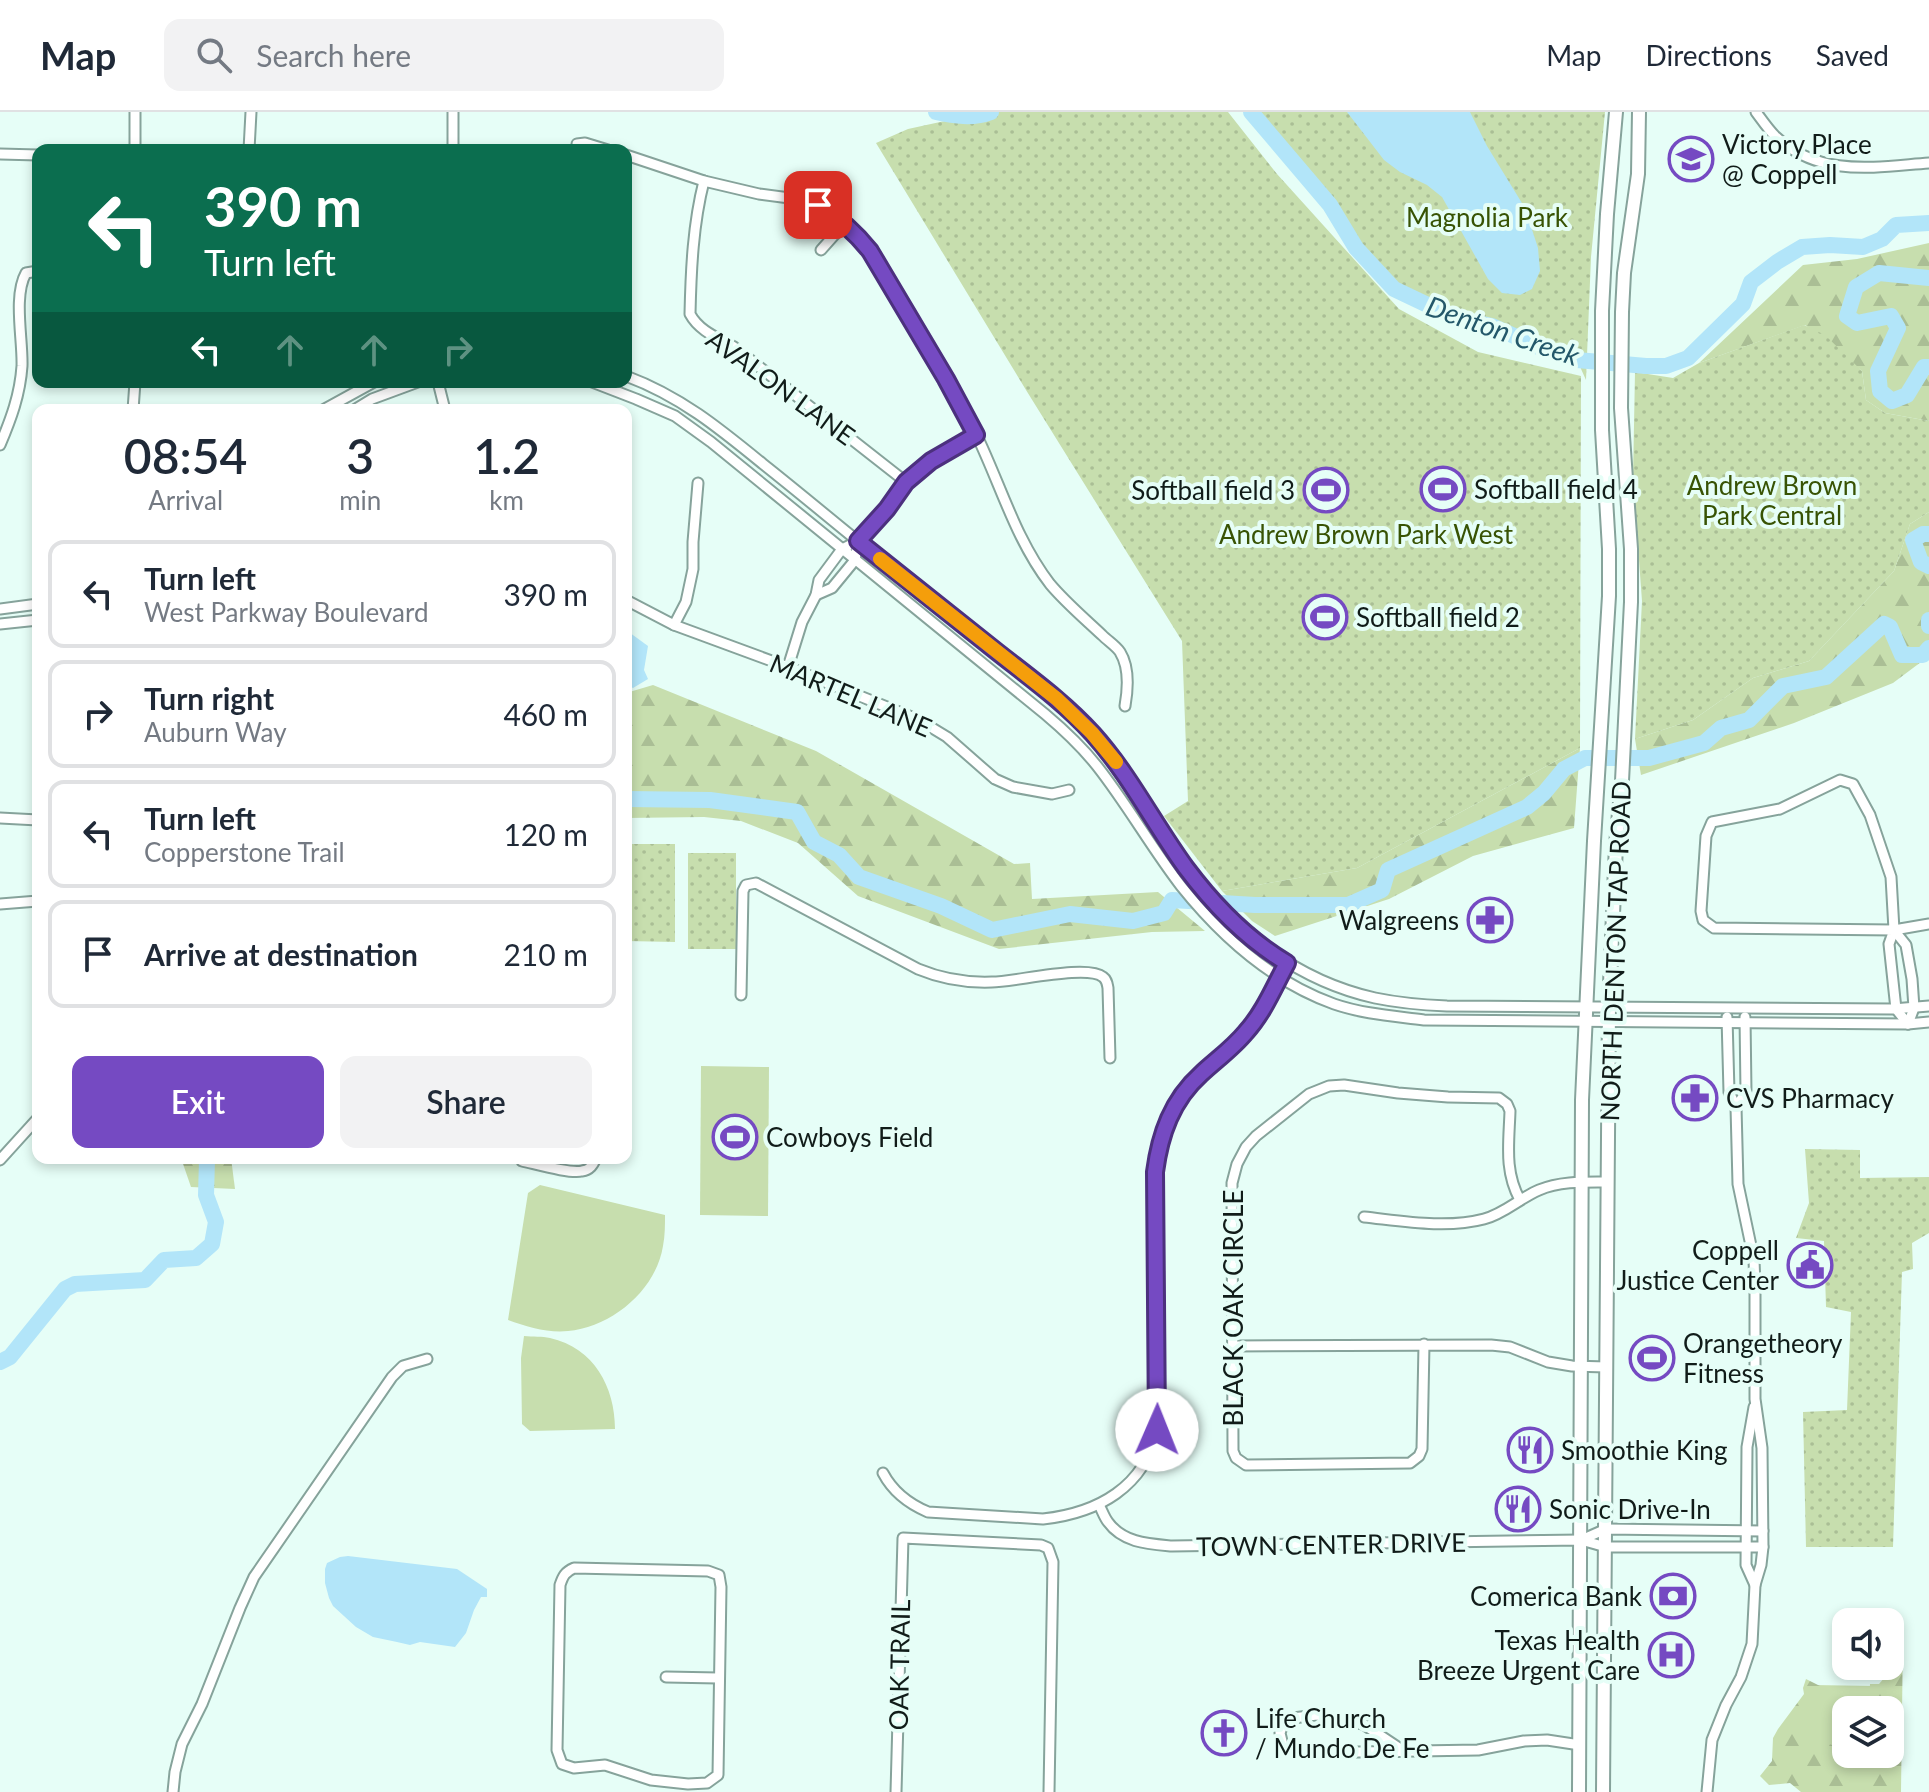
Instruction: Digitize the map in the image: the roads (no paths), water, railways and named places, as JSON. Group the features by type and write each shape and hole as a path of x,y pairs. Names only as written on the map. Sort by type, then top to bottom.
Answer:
{"main road":[{"name":"NORTH DENTON TAP ROAD","path":"1579,1792 1582,1100 1609,596 1601,408 1602,311 1616,112"},
{"name":"NORTH DENTON TAP ROAD","path":"1603,1792 1609,1014 1631,602 1631,549 1621,408 1622,312 1624,273 1638,174 1639,112"},
{"path":"1609,549 1631,549"},
{"path":"1594,841 1616,845"},
{"path":"1580,1750 1586,1792"}],"street":[{"path":"135,112 135,144"},
{"path":"249,144 251,112"},
{"path":"1756,112 1774,135 1818,162 1855,168 1929,163"},
{"path":"453,144 454,115"},
{"path":"0,154 32,155"},
{"path":"632,157 704,181 818,205 858,235 946,379 976,435 1017,530 1032,556 1051,585 1120,653 1128,686 1125,706"},
{"name":"AVALON LANE","path":"704,181 694,231 690,314 695,323 734,347 906,482"},
{"path":"821,250 845,223"},
{"path":"0,445 20,386 20,303 23,279 26,273 32,272"},
{"path":"632,378 654,386 710,421 1057,699 1117,763 1200,885 1258,943 1320,980 1376,999 1447,1006 1586,1006 1609,1014 1728,1023 1929,1022"},
{"path":"334,404 363,388"},
{"path":"364,404 402,388"},
{"path":"608,388 675,416 711,442 1066,732 1096,765 1180,884 1224,933 1238,947 1307,992 1359,1011 1424,1020 1586,1021 1609,1014 1727,1008 1896,1009 1929,1006"},
{"path":"788,667 819,580 842,549 858,541 906,482 931,461 976,435"},
{"path":"674,625 686,602 693,569 698,483"},
{"path":"816,595 832,588 855,560 858,541"},
{"name":"MARTEL LANE","path":"632,603 674,625 919,720 947,737 995,779 1013,787 1052,794 1069,790"},
{"path":"0,609 32,605"},
{"path":"0,624 32,621"},
{"path":"1908,1024 1896,1009 1889,944 1894,930 1891,877 1870,815 1853,784 1840,780 1780,809 1712,822 1706,836 1701,911 1703,920 1714,928 1894,930 1929,924"},
{"path":"0,818 32,820"},
{"path":"741,995 743,891 746,885 756,883 909,964 941,977 992,982 1078,971 1098,974 1106,980 1110,999 1110,1058"},
{"path":"0,904 32,901"},
{"path":"1894,930 1906,945 1912,979 1914,1008 1908,1024"},
{"path":"883,1473 898,1493 915,1507 928,1512 1043,1519 1060,1518 1099,1505 1117,1494 1140,1470 1150,1456 1157,1430 1155,1172 1158,1146 1169,1115 1185,1089 1252,1025 1287,963"},
{"path":"1707,1792 1712,1740 1741,1677 1752,1644 1755,1585 1763,1547 1762,1448 1755,1399 1755,1286 1751,1245 1738,1184 1736,1107 1729,1092 1727,1008"},
{"path":"1736,1107 1746,1092 1745,1008"},
{"name":"BLACK OAK CIRCLE","path":"1424,1344 1422,1449 1410,1463 1246,1465 1236,1458 1233,1451 1232,1183 1246,1147 1309,1094 1329,1086 1448,1097 1499,1098 1510,1111 1509,1171 1512,1186 1520,1200"},
{"path":"0,1160 32,1125"},
{"path":"540,1164 583,1171 593,1164"},
{"path":"1364,1217 1413,1222 1470,1222 1497,1215 1541,1189 1573,1182 1607,1182"},
{"path":"1233,1346 1491,1345 1510,1347 1548,1362 1606,1367"},
{"path":"173,1792 182,1744 202,1704 254,1577 392,1377 403,1366 427,1359"},
{"path":"1755,1399 1747,1447 1746,1547 1746,1565 1755,1585"},
{"name":"TOWN CENTER DRIVE","path":"1099,1505 1107,1522 1120,1534 1143,1544 1172,1546 1581,1540 1606,1547 1763,1547"},
{"name":"TOWN CENTER DRIVE","path":"1581,1540 1606,1529 1763,1531"},
{"name":"OAK TRAIL","path":"896,1792 903,1538 1041,1545 1048,1548 1053,1562 1049,1792"},
{"path":"574,1568 708,1571 719,1575 718,1775 707,1783 651,1780 605,1765 574,1768 562,1764 557,1750 560,1585 563,1575 574,1568"},
{"path":"666,1677 718,1678"},
{"path":"1405,1752 1363,1724 1317,1715 1285,1719 1280,1733 1283,1745 1298,1753 1405,1752 1478,1750 1547,1740 1580,1750"},
{"path":"647,1792 651,1780"}],"water":[{"path":"1347,112 1470,112 1525,208 1538,248 1540,271 1532,289 1520,295 1502,293 1488,279 1442,197 1384,160"},
{"path":"632,634 648,646 644,670 648,679 633,688"},
{"path":"348,1556 457,1569 487,1589 487,1597 481,1597 466,1633 455,1647 420,1642 410,1645 373,1637 356,1627 333,1606 329,1598 325,1583 327,1563"}],"waterway":[{"name":"Denton Creek","path":"936,112 957,116 991,112"},
{"name":"Denton Creek","path":"1251,112 1330,205 1356,248 1394,289 1455,318 1492,326 1543,349 1577,360 1666,366 1688,358 1743,304 1751,282 1802,247 1863,247 1882,239 1896,225 1929,223"},
{"path":"1929,278 1879,273 1856,287 1847,316 1857,323 1891,316 1898,328 1878,371 1880,391 1892,401 1907,395 1924,367 1929,367"},
{"path":"1929,534 1913,540 1921,562 1929,566"},
{"path":"1929,620 1929,626"},
{"path":"632,799 710,800 797,812 814,842 839,855 859,877 941,906 992,930 1070,914 1133,921 1164,913 1172,900 1255,905 1348,905 1382,890 1388,870 1527,807 1544,793 1564,769 1585,758 1649,758 1704,743 1721,728 1749,720 1783,686 1826,677 1884,624 1890,627 1902,655 1923,655 1929,648"},
{"path":"0,1362 10,1357 65,1289 75,1284 145,1280 164,1260 196,1258 212,1244 216,1222 206,1195 207,1164"}],"place":[{"name":"Victory Place @ Coppell","path":"1691,159"},
{"name":"Softball field 4","path":"1443,489"},
{"name":"Softball field 3","path":"1326,490"},
{"name":"Softball field 2","path":"1325,617"},
{"name":"Walgreens","path":"1490,920"},
{"name":"CVS Pharmacy","path":"1695,1098"},
{"name":"Cowboys Field","path":"735,1137"},
{"name":"Coppell Justice Center","path":"1810,1265"},
{"name":"Orangetheory Fitness","path":"1652,1358"},
{"name":"Smoothie King","path":"1530,1450"},
{"name":"Sonic Drive-In","path":"1518,1509"},
{"name":"Comerica Bank","path":"1673,1596"},
{"name":"Texas Health Breeze Urgent Care","path":"1671,1655"},
{"name":"Life Church / Mundo De Fe","path":"1224,1733"}],"park label":[{"name":"Magnolia Park","path":"1487,217"},
{"name":"Andrew Brown Park Central","path":"1772,500"},
{"name":"Andrew Brown Park West","path":"1366,534"}]}
